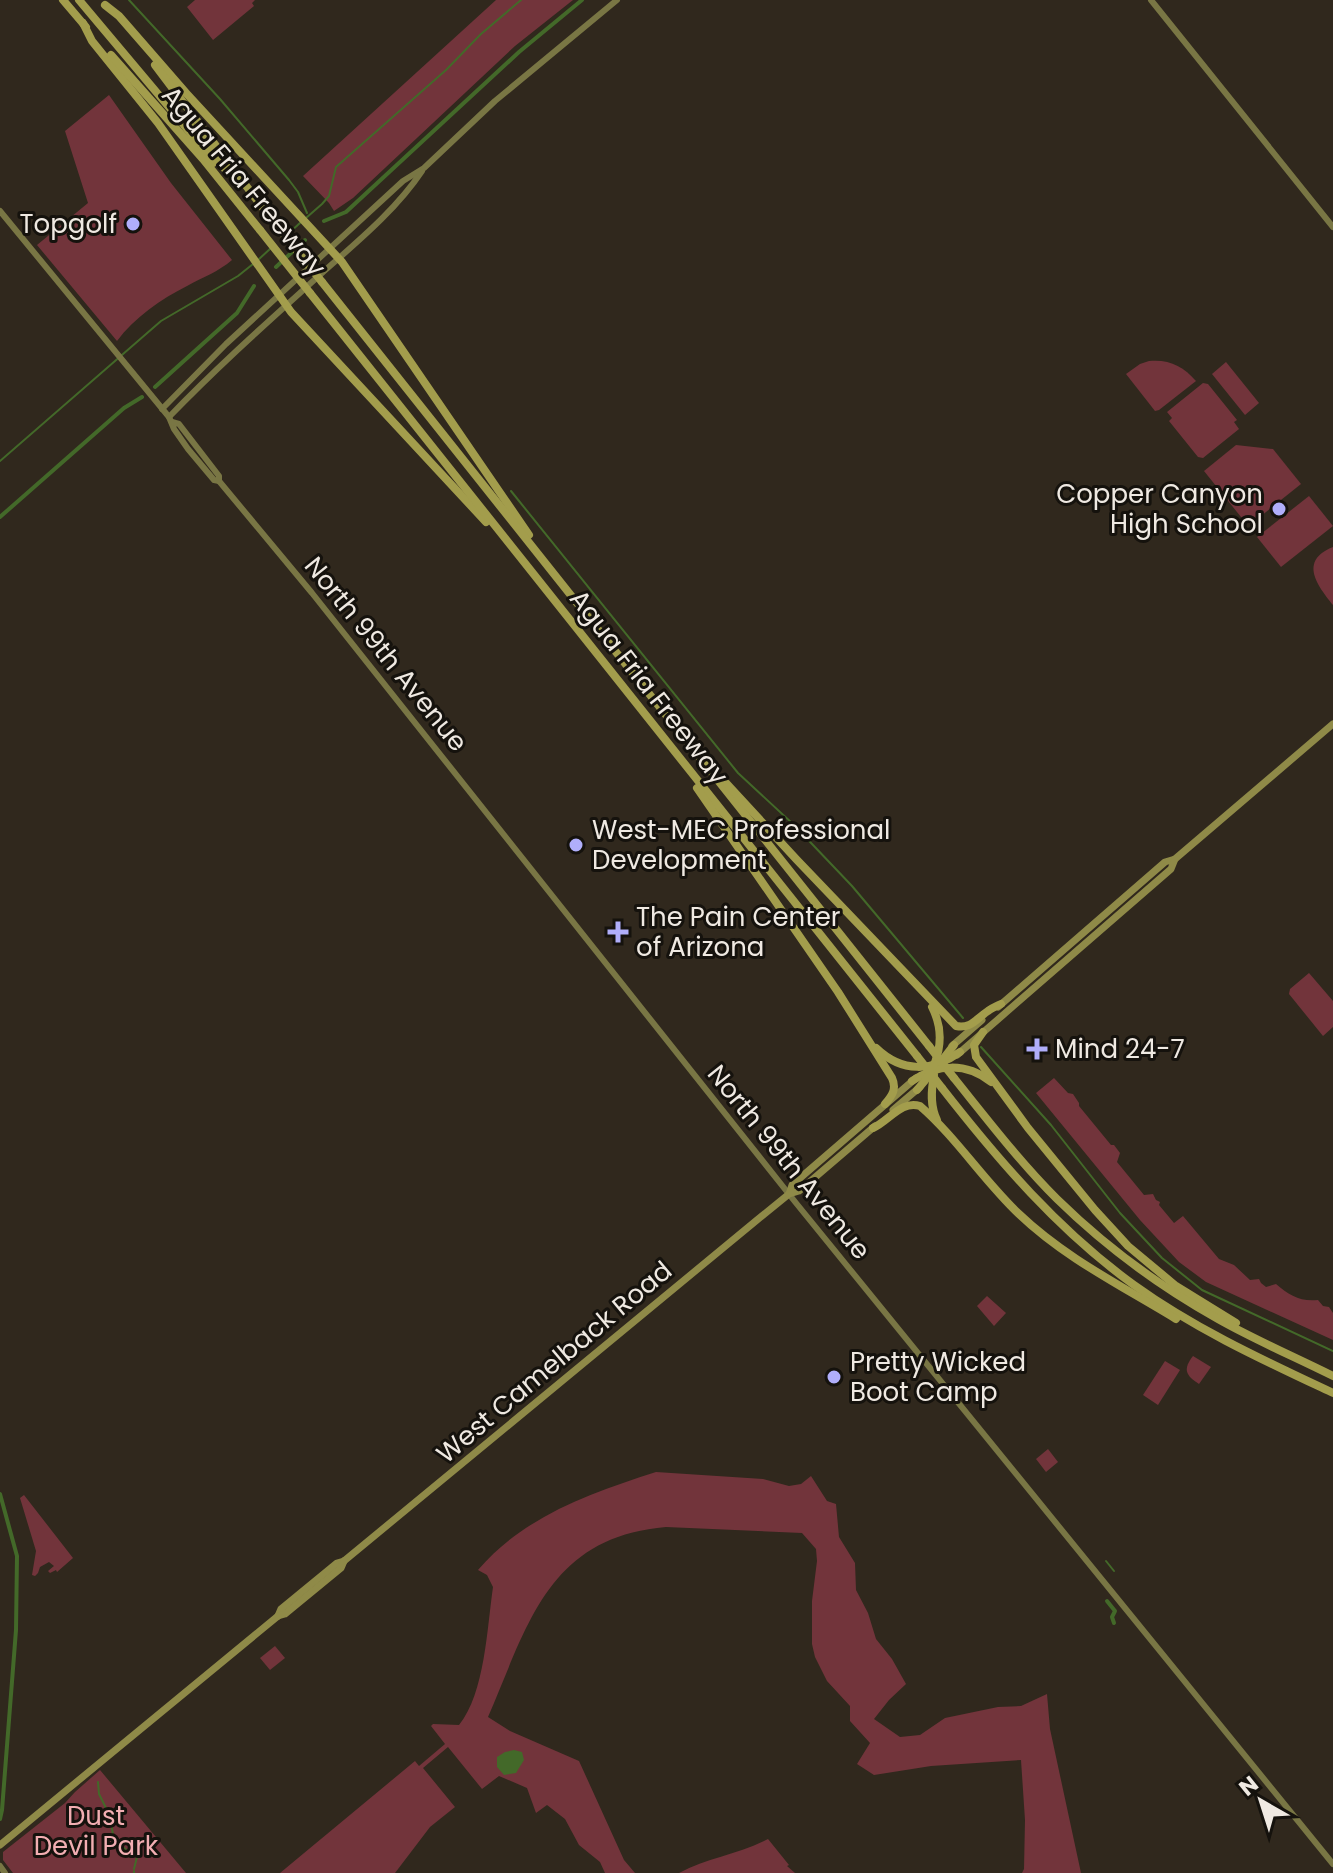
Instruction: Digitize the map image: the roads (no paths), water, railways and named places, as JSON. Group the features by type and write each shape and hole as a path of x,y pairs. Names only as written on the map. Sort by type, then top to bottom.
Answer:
{"highway":[{"name":"Agua Fria Freeway","path":"63,0 239,203 1013,1175 1089,1250 1147,1294 1223,1339 1333,1393"},
{"path":"82,0 135,58 225,169 251,192"},
{"path":"82,0 184,125 239,203"},
{"name":"Agua Fria Freeway","path":"103,2 157,67 272,220 1033,1174 1107,1244 1171,1291 1214,1317 1333,1376"},
{"path":"103,2 339,258 499,489 551,570"},
{"path":"83,23 93,41 158,123 286,305 538,580"},
{"path":"681,733 952,1023 959,1027 970,1025 1001,1004"},
{"path":"668,743 870,1042 894,1084 892,1095 885,1104"},
{"path":"924,994 939,1025 940,1043 932,1102 941,1128"},
{"path":"983,1032 975,1042 974,1053 1028,1128 1095,1210 1139,1256 1187,1294 1274,1347"},
{"path":"870,1042 896,1063 971,1070 998,1088"},
{"path":"914,1086 957,1048"},
{"path":"873,1128 905,1106 913,1104 923,1109 1006,1202 1058,1247 1218,1342 1244,1355 1263,1359"}],"main road":[{"path":"162,409 276,291 403,181 424,168 495,101 617,0"},
{"path":"1151,0 1333,227"},
{"path":"171,419 223,362 367,232 410,189 424,168"},
{"name":"North 99th Avenue","path":"0,211 162,409 179,424 219,476 219,481 303,581 789,1194 1333,1864"},
{"path":"957,1048 1001,1004 1165,862 1175,859 1333,724"},
{"path":"957,1048 983,1032 1171,869 1175,859"},
{"path":"1074,941 1081,941 1110,921"},
{"path":"1030,990 1069,951 1074,941"},
{"name":"West Camelback Road","path":"789,1194 792,1185 885,1104 914,1086"},
{"name":"West Camelback Road","path":"278,1616 281,1609 337,1563 344,1561 789,1194 799,1191 873,1128 914,1086"},
{"name":"West Camelback Road","path":"0,1845 278,1616 285,1614 341,1568 344,1561"},
{"path":"0,1866 5,1873"}],"waterway":[{"path":"129,0 289,180 307,213"},
{"path":"306,218 329,196 336,167 521,0"},
{"path":"324,221 346,212 519,52 582,0"},
{"path":"288,234 301,222"},
{"path":"276,267 305,240"},
{"path":"258,260 271,248"},
{"path":"0,461 161,321 253,264"},
{"path":"155,387 237,313 254,286"},
{"path":"0,517 124,408 142,397"},
{"path":"511,491 738,773 793,824 852,886 963,1018"},
{"path":"981,1047 1051,1125 1120,1213 1162,1258 1202,1290 1333,1351"},
{"path":"0,1494 17,1556 16,1630 0,1819"},
{"path":"1106,1561 1114,1571"},
{"path":"1107,1601 1115,1611 1112,1617 1114,1623"},
{"path":"98,1782 99,1794 109,1814"},
{"path":"110,1816 113,1835"},
{"path":"113,1837 126,1850 137,1851 134,1869"}],"place":[{"name":"Topgolf","path":"133,224"},
{"name":"Copper Canyon High School","path":"1279,509"},
{"name":"West-MEC Professional Development","path":"576,845"},
{"name":"The Pain Center of Arizona","path":"618,932"},
{"name":"Mind 24-7","path":"1037,1049"},
{"name":"Pretty Wicked Boot Camp","path":"834,1377"}],"park label":[{"name":"Dust Devil Park","path":"96,1831"}]}
